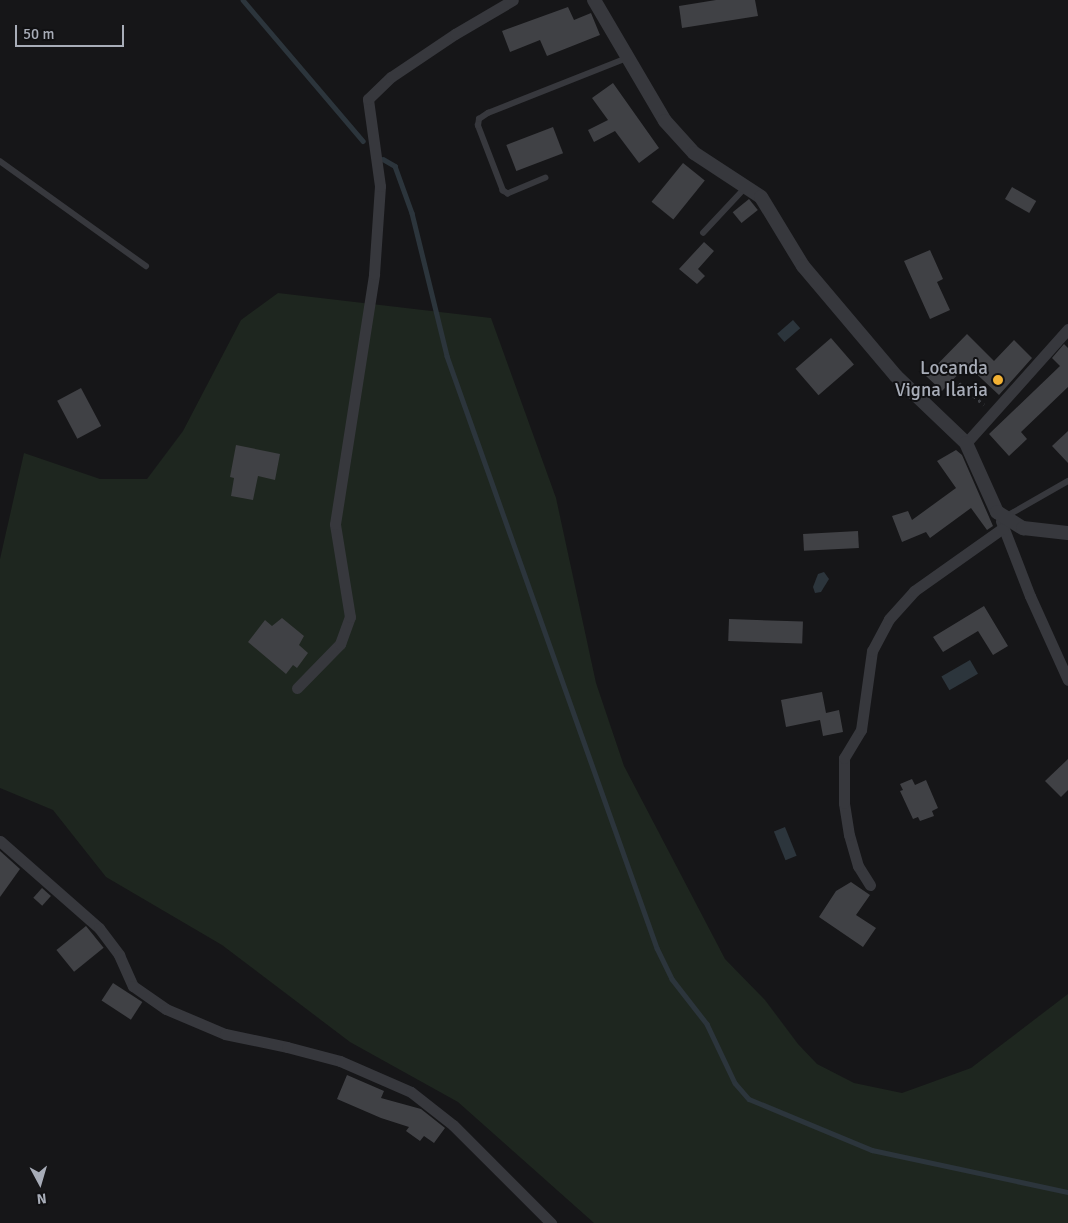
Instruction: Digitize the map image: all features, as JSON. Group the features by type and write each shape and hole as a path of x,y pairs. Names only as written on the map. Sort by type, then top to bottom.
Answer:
{"street":[{"path":"296,688 340,644 350,617 335,524 374,274 380,186 368,99 391,77 455,34 513,0"},
{"path":"594,0 665,121 694,153 747,186 761,197 803,266 896,376 966,444 1002,519 1030,596 1068,680"},
{"path":"966,444 1068,329"},
{"path":"1002,519 1023,528 1068,533"},
{"path":"870,885 858,866 849,835 844,803 844,758 861,730 872,651 889,620 914,591 1002,519"},
{"path":"0,841 99,928 119,955 133,986 166,1009 225,1034 287,1047 340,1061 411,1092 453,1125 550,1223"}],"lane":[{"path":"546,178 508,194 503,191 478,126 479,119 488,113 627,58"},
{"path":"0,161 146,266"},
{"path":"703,233 747,186"},
{"path":"1002,519 1068,480"}],"path":[{"path":"959,383 992,413"}],"shaded area":[{"path":"278,293 491,318 556,498 596,683 624,766 725,959 765,1000 798,1044 817,1064 854,1083 902,1093 971,1068 1068,994 1068,1223 594,1223 458,1102 350,1042 222,945 106,877 53,810 0,788 0,559 24,453 100,479 147,479 183,431 241,320"},
{"path":"793,320 800,328 784,342 777,334"},
{"path":"824,572 829,579 821,592 815,593 813,587 818,574"},
{"path":"970,660 978,674 949,690 941,676"},
{"path":"785,827 797,856 785,860 774,831"}],"building":[{"path":"716,0 755,0 758,16 682,28 679,6"},
{"path":"568,7 574,20 591,13 600,35 547,56 540,40 510,52 502,31"},
{"path":"613,83 659,148 639,163 615,131 594,142 588,130 608,120 592,98"},
{"path":"553,127 563,153 516,171 506,145"},
{"path":"683,163 705,181 673,219 652,202"},
{"path":"1012,187 1036,201 1029,213 1005,199"},
{"path":"749,199 758,210 741,223 733,212"},
{"path":"704,242 714,251 698,269 705,276 697,284 679,269"},
{"path":"930,250 943,279 937,282 950,310 930,319 904,261"},
{"path":"967,334 994,361 1014,340 1032,358 999,395 967,365 942,391 926,376"},
{"path":"831,338 854,364 818,395 796,369"},
{"path":"1064,344 1068,348 1068,387 1021,432 1027,439 1009,456 989,434 1060,366 1052,358"},
{"path":"81,388 101,426 77,439 57,401"},
{"path":"1068,431 1068,463 1052,446"},
{"path":"236,445 280,454 275,480 258,476 253,500 231,496 234,478 230,477"},
{"path":"956,450 962,455 993,526 987,530 971,508 930,538 926,532 902,542 892,516 908,511 912,520 956,488 937,461"},
{"path":"858,531 859,548 804,551 803,534"},
{"path":"984,606 1008,646 993,655 978,631 943,652 933,637"},
{"path":"282,618 304,636 299,645 308,653 297,668 293,665 286,674 248,642 265,620 272,626"},
{"path":"729,619 803,622 802,644 728,641"},
{"path":"822,692 826,713 839,710 843,732 823,736 820,720 786,727 781,700"},
{"path":"1068,759 1068,790 1061,797 1045,781"},
{"path":"912,779 915,785 926,780 938,808 932,811 934,816 920,821 918,817 913,819 900,791 903,790 900,784"},
{"path":"0,851 20,869 0,897"},
{"path":"851,882 870,895 856,915 876,928 863,947 819,917 836,891"},
{"path":"42,888 51,896 42,906 33,898"},
{"path":"86,926 104,948 74,972 56,950"},
{"path":"113,983 142,1002 131,1020 102,1001"},
{"path":"347,1075 384,1091 381,1098 421,1109 445,1128 434,1143 424,1136 420,1141 406,1131 409,1127 381,1118 337,1099"}],"waterway":[{"path":"243,0 363,141"},
{"path":"383,159 395,166 412,213 447,356 657,948 672,979 707,1024 735,1083 749,1099 872,1150 1068,1192"}],"place":[{"name":"Locanda Vigna Ilaria","path":"998,380"}]}
